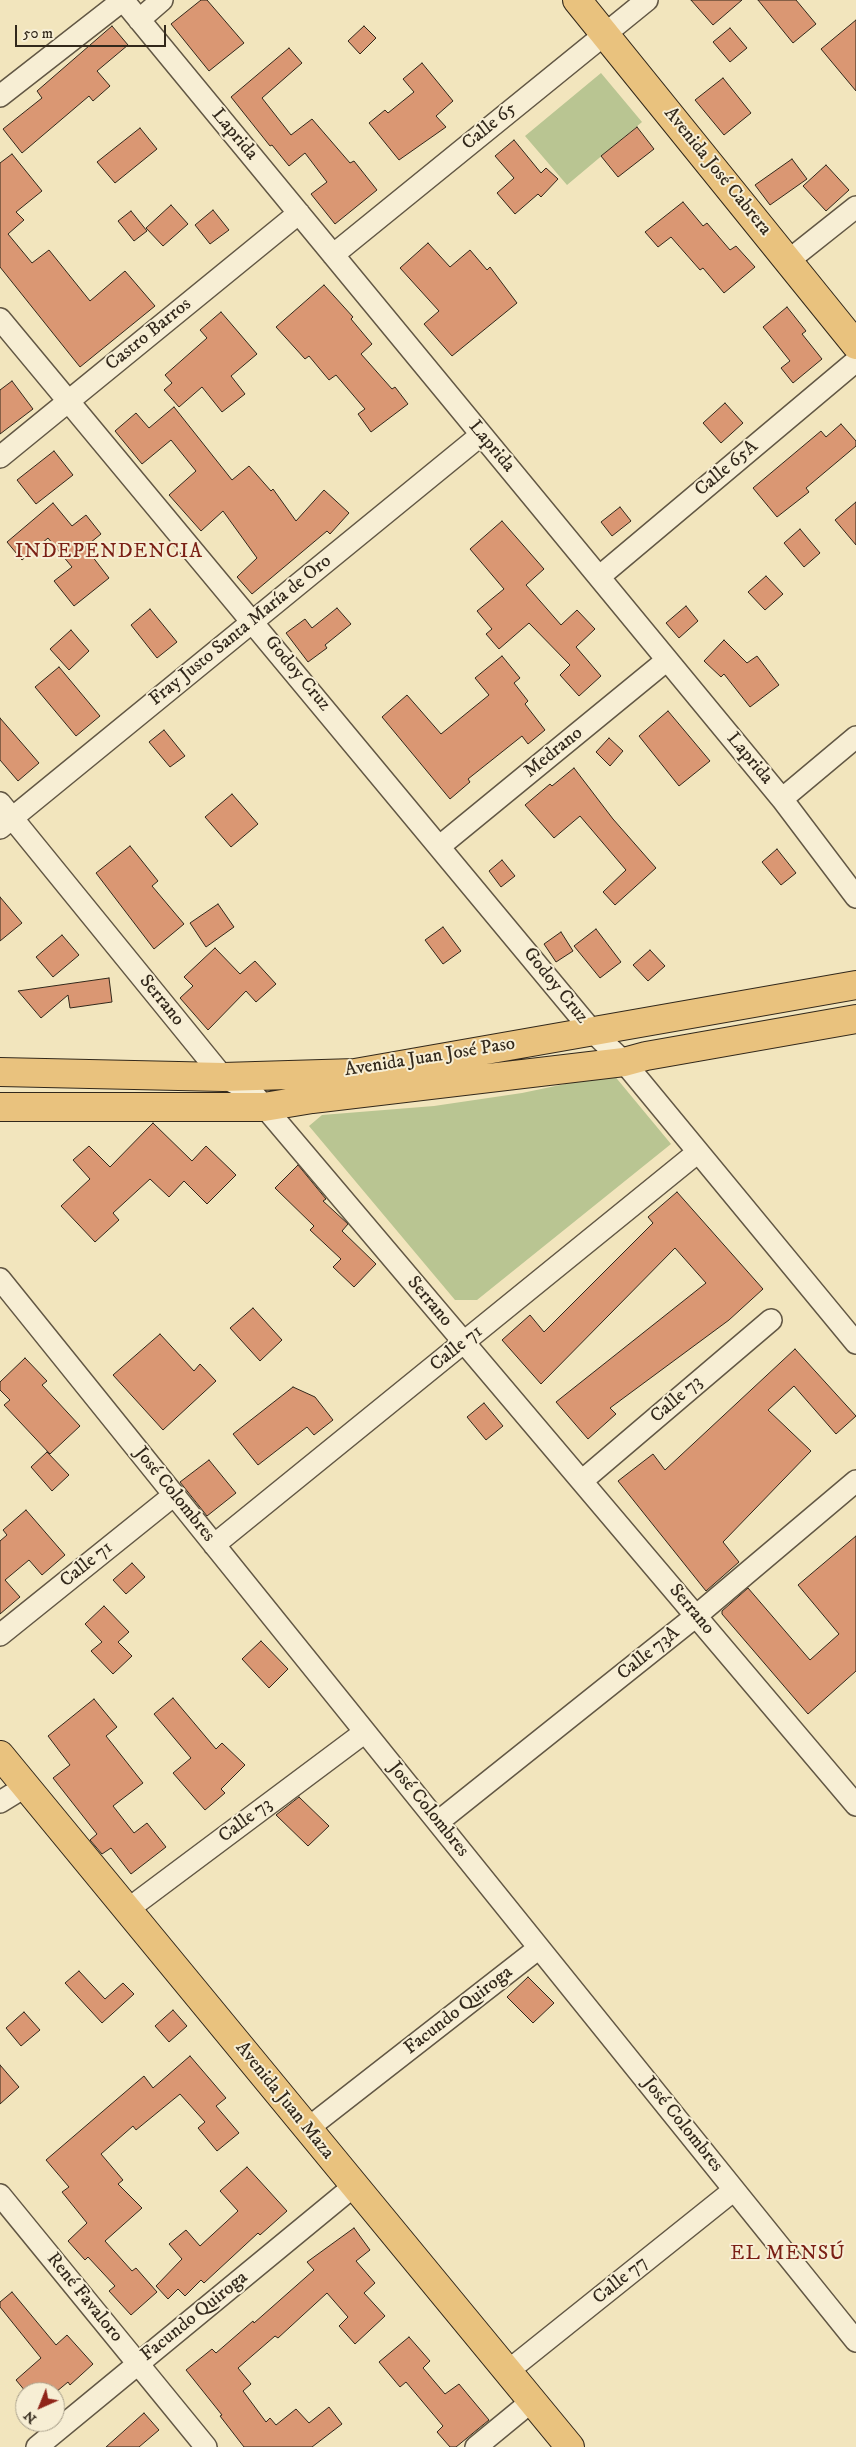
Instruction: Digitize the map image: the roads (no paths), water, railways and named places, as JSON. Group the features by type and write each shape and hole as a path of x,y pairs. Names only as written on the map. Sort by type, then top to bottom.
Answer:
{"main road":[{"name":"Avenida José Cabrera","path":"577,0 856,345"},
{"name":"Avenida Juan José Paso","path":"0,1072 222,1077 354,1073 856,985"},
{"name":"Avenida Juan José Paso","path":"0,1107 264,1108 312,1098 624,1062 646,1056 856,1019"},
{"name":"Avenida Juan Maza","path":"0,1754 126,1910 570,2447"}],"street":[{"name":"Laprida","path":"123,0 782,799 856,898"},
{"path":"0,96 123,0"},
{"path":"139,20 162,0"},
{"name":"Calle 65","path":"333,255 647,0"},
{"path":"788,261 856,207"},
{"name":"Castro Barros","path":"0,457 299,213"},
{"name":"Godoy Cruz","path":"0,319 69,399 592,1031 624,1062"},
{"name":"Calle 65A","path":"599,577 856,361"},
{"name":"Fray Justo Santa María de Oro","path":"4,816 253,621 481,435"},
{"name":"Medrano","path":"440,846 667,660"},
{"path":"782,799 856,737"},
{"name":"Serrano","path":"4,816 222,1077 251,1091 464,1343 583,1480 856,1805"},
{"path":"624,1062 856,1342"},
{"name":"Calle 71","path":"214,1545 698,1152"},
{"name":"José Colombres","path":"0,1279 856,2341"},
{"name":"Calle 73","path":"583,1480 770,1320"},
{"name":"Calle 73A","path":"438,1822 696,1616 856,1481"},
{"name":"Calle 71","path":"0,1635 174,1495"},
{"name":"Calle 73","path":"126,1910 365,1732"},
{"path":"0,1802 26,1786"},
{"name":"Facundo Quiroga","path":"307,2128 539,1948"},
{"name":"Facundo Quiroga","path":"37,2447 354,2186"},
{"name":"Calle 77","path":"508,2371 734,2190"},
{"name":"René Favaloro","path":"0,2195 206,2447"},
{"path":"476,2447 532,2401"}],"district":[{"name":"INDEPENDENCIA","path":"109,553"},
{"name":"EL MENSÚ","path":"788,2255"}]}
